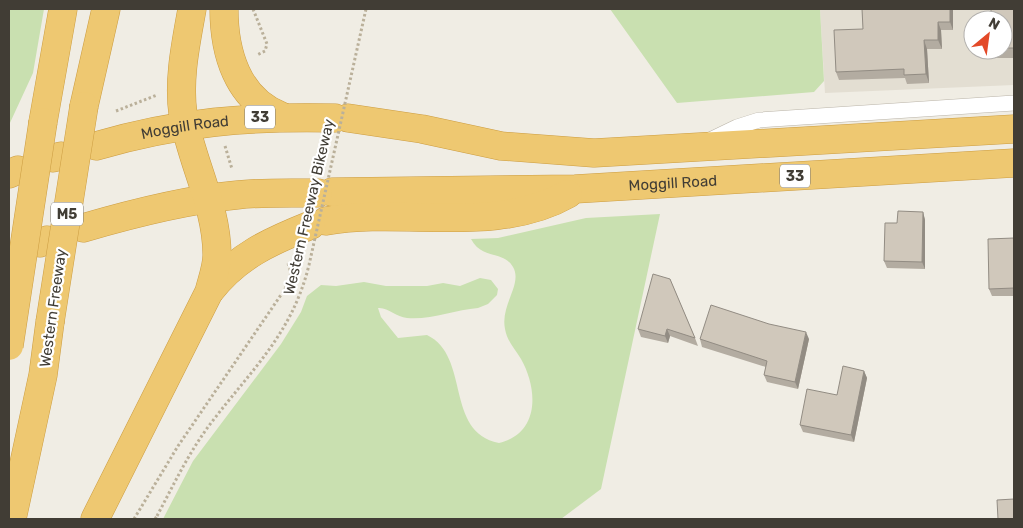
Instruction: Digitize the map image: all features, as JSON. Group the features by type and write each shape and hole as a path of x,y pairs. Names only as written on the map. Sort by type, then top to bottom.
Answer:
{"highway":[{"name":"M5","path":"9,346 43,122 63,9"},
{"name":"Western Freeway","path":"12,519 43,375 84,106 106,9"},
{"path":"192,9 181,81 185,124 207,199 217,256 209,292"},
{"path":"224,9 226,37 238,78 244,88 262,107 281,116"},
{"name":"Moggill Road","path":"96,146 185,124 281,116 342,118 422,129 501,146 594,153 1014,129"},
{"name":"Moggill Road","path":"83,228 138,212 239,195 325,192 576,190 1014,163"},
{"path":"96,519 209,292 226,271 242,259 318,223 365,217 504,216 543,206 576,190"}],"lane":[{"name":"Moggill Road","path":"696,148 737,126 760,120 832,113 1014,103"}],"path":[{"path":"253,9 266,44 263,53"},
{"name":"Western Freeway Bikeway","path":"156,518 198,441 276,340 299,300 311,255 366,9"},
{"path":"218,121 239,195"},
{"path":"134,519 178,446 284,289 291,273 290,265"}],"shaded area":[{"path":"820,9 1014,9 1014,85 825,93"}],"green space":[{"path":"9,9 44,9 33,73 9,125"},
{"path":"610,9 820,9 824,81 814,92 677,103"},
{"path":"660,214 601,489 561,519 163,519 193,461 281,344 301,312 307,296 321,285 336,286 364,282 386,286 427,286 443,283 460,286 480,278 491,280 498,289 497,295 488,304 478,308 434,316 407,318 378,308 381,317 398,338 427,335 440,345 449,359 464,410 471,424 482,436 499,443 512,438 522,430 532,408 532,396 527,371 509,341 505,329 504,320 514,288 515,274 513,267 504,258 481,250 471,239 498,238 586,218"}],"building":[{"path":"862,9 950,9 950,22 938,22 938,40 924,40 926,74 904,75 904,69 836,72 834,30 863,29"},
{"path":"1014,9 1014,48 1013,10 991,10"},
{"path":"898,211 923,212 922,262 884,261 885,223 897,223"},
{"path":"1014,238 1014,288 989,289 988,239"},
{"path":"653,274 670,279 695,338 667,329 665,336 638,329"},
{"path":"711,305 769,324 806,332 795,382 764,375 767,361 700,339"},
{"path":"843,366 864,371 851,435 800,425 807,389 837,395"},
{"path":"1014,499 1014,519 998,519 997,500"}]}
